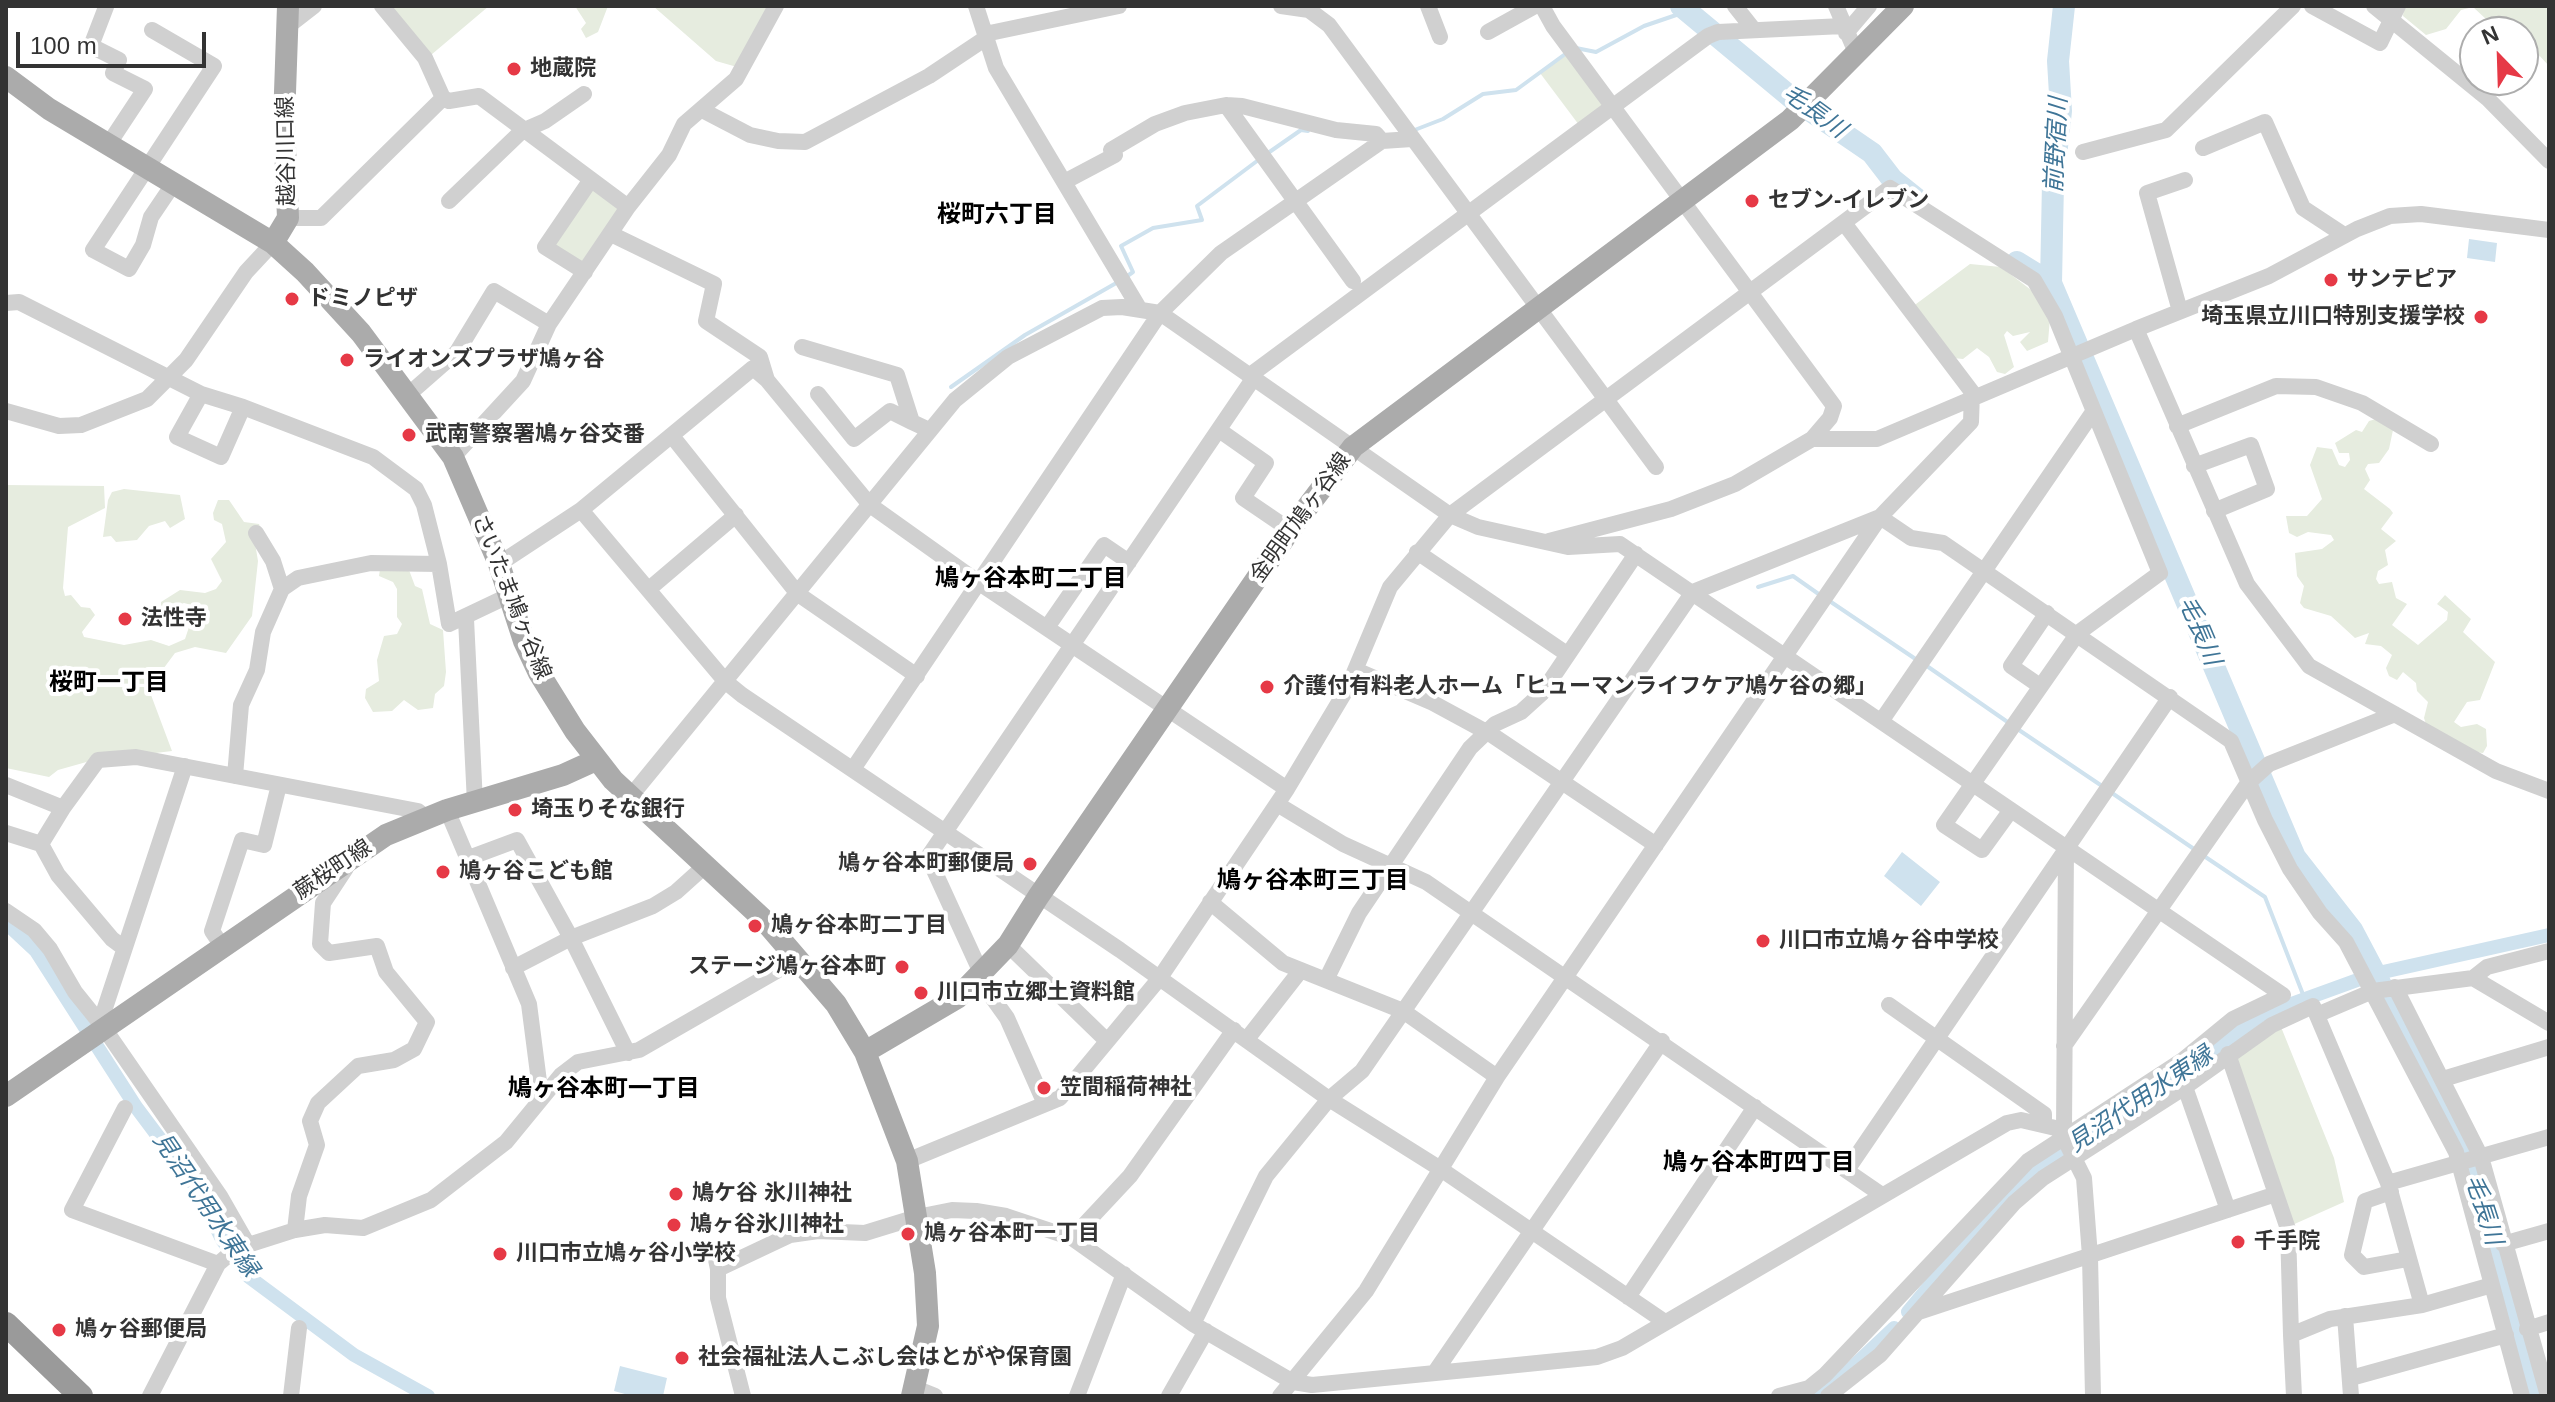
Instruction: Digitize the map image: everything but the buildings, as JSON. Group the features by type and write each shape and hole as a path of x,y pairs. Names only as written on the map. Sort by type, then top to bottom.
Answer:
{"highway":[{"path":"6,1324 81,1396"},
{"path":"6,1347 57,1396"}],"main road":[{"name":"金明町鳩ヶ谷線","path":"865,1052 957,998 981,977 1008,945 1290,530 1353,447 1795,115 1903,6"},
{"name":"越谷川口線","path":"273,243 288,218 284,132 288,16"},
{"name":"さいたま鳩ヶ谷線","path":"6,77 108,145 273,243 305,272 361,333 453,457 499,564 508,596 539,673 596,760 630,797 706,865 799,958 836,1004 865,1052 907,1161 917,1217 928,1326 921,1393"},
{"name":"蕨桜町線","path":"6,1096 96,1031 386,835 437,814 563,775 596,760"}],"street":[{"path":"288,16 314,6"},
{"path":"382,6 425,58 443,98 449,101 479,96 628,207"},
{"path":"453,457 523,381 549,324 628,207 669,155 684,124 736,79 776,6"},
{"path":"976,6 996,68 1139,308"},
{"path":"702,110 750,135 778,141 805,142 929,76 986,36 1119,6"},
{"path":"1281,6 1309,10 1329,25 1656,467"},
{"path":"1428,6 1440,37"},
{"path":"1488,32 1535,6"},
{"path":"1542,6 1612,107 1834,406 1830,418 1812,439 1735,484 1697,499 1548,542"},
{"path":"1735,6 1754,30"},
{"path":"1836,6 1857,55"},
{"path":"1045,1104 1007,1018 981,977 928,857 1219,430 1251,377 1708,36 1718,32 1754,30 1844,29 1869,6"},
{"path":"2083,152 2166,130 2293,6"},
{"path":"2312,6 2380,43 2394,13"},
{"path":"2374,6 2394,13 2487,98 2549,161"},
{"path":"106,7 91,46 119,60 113,73 145,89 108,145"},
{"path":"152,30 214,66 93,250 129,269 143,245 151,217 174,183"},
{"path":"449,201 522,131 545,121 584,94"},
{"path":"288,218 321,218 443,98"},
{"path":"1064,182 1115,155 1111,150 1155,124 1185,113 1226,105 1242,106 1336,130 1376,134 1382,141"},
{"path":"1226,105 1353,281"},
{"path":"2203,148 2265,122 2303,208 2344,235"},
{"path":"853,769 1160,313 1221,253 1382,141 1412,139"},
{"path":"2180,311 2147,193 2185,180"},
{"path":"585,272 545,247 590,181"},
{"path":"907,1161 1060,1098 1159,979 1277,804 1356,670 1390,587 1450,515 1890,188 2034,280 2055,316 2160,573 2078,633 1944,825 1982,850 2011,810"},
{"path":"1812,439 1877,439 2070,356 2269,276 2373,222 2405,213 2549,230"},
{"path":"1280,1396 1366,1291 1497,1077 1880,517 1971,422 1972,392 1844,223"},
{"path":"611,234 714,284 706,321 760,357 767,380"},
{"path":"6,411 59,426 81,425 147,399 171,377 246,272 273,243"},
{"path":"409,394 457,352 494,291 549,324"},
{"path":"6,303 19,302 201,394 373,457 396,472 416,489 424,505 439,564 449,624 466,619 508,596"},
{"path":"630,797 929,430 982,376 1046,335 1102,308 1139,308 1160,313 1450,515 1478,527 1568,547 1620,544 2283,995 2233,1019 2183,1060 2028,1161 1811,1392 1779,1396"},
{"path":"2136,329 2247,584 2309,666 2496,771 2549,791"},
{"path":"802,347 897,375 912,422"},
{"path":"499,564 581,510 753,368 767,380 870,505 978,582 1048,626 1287,789"},
{"path":"2177,426 2276,386 2316,387 2362,403 2431,444"},
{"path":"201,394 177,437 221,457 243,407"},
{"path":"818,394 854,439 890,411 929,430"},
{"path":"1882,720 2093,412"},
{"path":"1219,430 1266,463 1243,498 1290,530"},
{"path":"672,436 798,594 917,676"},
{"path":"2194,466 2251,445 2267,489 2214,511"},
{"path":"581,510 726,682 1240,1034 1329,1099 1534,1231 1665,1322"},
{"path":"649,589 736,515"},
{"path":"1880,517 1911,538 1943,543 2231,741 2290,869 2320,913 2346,942 2459,1164 2522,1396"},
{"path":"1169,1396 1266,1176 1329,1099 1362,1071 1693,592 1880,517"},
{"path":"256,533 273,561 282,589"},
{"path":"1048,626 1104,545 1129,562"},
{"path":"1417,552 1567,654"},
{"path":"1326,980 1359,913 1470,748 1486,732 1531,705 1636,554"},
{"path":"235,776 241,705 257,670 263,632 282,589 298,578 371,563 439,564"},
{"path":"2040,686 2011,666 2047,613"},
{"path":"466,619 475,803"},
{"path":"1356,670 1433,703 1486,732 1656,845"},
{"path":"1847,1170 2170,697"},
{"path":"2064,1046 2248,783 2269,764 2395,714"},
{"path":"41,844 98,760 136,757 437,814 466,859 529,1004 541,1097"},
{"path":"96,1031 185,766"},
{"path":"6,785 63,808"},
{"path":"222,946 212,931 242,840 264,845 279,785"},
{"path":"1277,804 1343,844 1426,882 1662,1041 1882,1195"},
{"path":"6,833 41,844 58,875 112,939 124,948"},
{"path":"466,859 517,840 571,938 628,1053"},
{"path":"2066,847 2065,1136 2084,1178 2090,1256 2093,1396"},
{"path":"295,1230 299,1196 317,1145 310,1121 318,1103 358,1066 394,1060 414,1049 427,1022 386,972 377,946 329,953 320,944 323,903 357,852"},
{"path":"513,968 571,938 653,906 676,892 706,865"},
{"path":"1210,902 1283,963 1403,1011 1497,1077"},
{"path":"6,911 42,940 96,1031 220,1196 232,1254 150,1396"},
{"path":"1008,945 1107,1041"},
{"path":"2319,1014 2373,991 2473,978 2487,967 2549,951"},
{"path":"125,1108 72,1210 232,1254 295,1230 325,1225 363,1228 431,1200 506,1142 541,1097 578,1062 628,1053 720,1006 799,958"},
{"path":"1072,1238 1130,1176 1240,1034 1301,970"},
{"path":"2473,978 2549,1023"},
{"path":"2395,987 2481,1157 2548,1396"},
{"path":"1889,1005 2044,1114 2044,1123"},
{"path":"1828,1396 1866,1368 2014,1203 2043,1178 2185,1087 2272,1025 2313,1006 2390,1187 2422,1305"},
{"path":"1435,1372 1662,1041"},
{"path":"2443,1079 2549,1047"},
{"path":"2228,1054 2288,1229 2294,1396"},
{"path":"2185,1087 2228,1210"},
{"path":"1628,1297 1755,1107"},
{"path":"718,1269 790,1235 818,1231 865,1233 952,1210 976,1211 1006,1216 1072,1238 1199,1328 1293,1382 1312,1385 1597,1357 1622,1348 2007,1123 2021,1120 2044,1123 2065,1136"},
{"path":"2408,1259 2364,1267 2352,1255 2365,1201 2390,1187 2549,1137"},
{"path":"1919,1312 2276,1194"},
{"path":"2503,1244 2549,1231"},
{"path":"714,1250 718,1269 718,1298 743,1396"},
{"path":"1077,1396 1124,1274"},
{"path":"2291,1335 2345,1316 2422,1305 2492,1285"},
{"path":"2345,1316 2351,1396"},
{"path":"2527,1329 2549,1322"},
{"path":"291,1396 299,1328"},
{"path":"2351,1378 2506,1335"}],"shaded area":[{"path":"389,6 489,6 431,55"},
{"path":"575,6 608,6 598,32 586,38 581,29 586,23"},
{"path":"653,6 772,6 737,67 716,61"},
{"path":"2404,6 2549,6 2549,66 2539,55 2539,16 2483,16 2473,7 2461,10 2446,29 2426,35 2403,16"},
{"path":"1568,54 1605,104 1579,125 1540,73"},
{"path":"590,188 619,209 585,261 577,263 553,248"},
{"path":"1970,264 2001,267 2039,296 2050,318 2048,342 2027,351 2020,342 2030,332 2013,336 2007,331 2004,335 2014,367 2005,374 1997,372 1989,357 1977,348 1963,359 1953,358 1912,307"},
{"path":"2376,419 2393,430 2389,449 2379,463 2368,464 2365,469 2370,480 2364,489 2393,513 2381,529 2396,541 2385,550 2388,565 2378,571 2376,579 2379,584 2392,582 2396,598 2407,604 2392,625 2418,645 2447,620 2448,612 2437,604 2445,595 2471,619 2463,632 2495,662 2480,700 2467,702 2454,722 2461,727 2477,724 2486,729 2487,746 2483,753 2474,752 2426,724 2424,718 2428,702 2417,691 2416,683 2403,672 2397,680 2389,676 2386,668 2392,655 2381,646 2365,644 2369,633 2355,638 2331,616 2304,608 2300,603 2304,586 2297,576 2295,553 2322,549 2334,540 2331,535 2308,532 2297,537 2289,533 2286,516 2307,516 2322,499 2310,465 2317,447 2332,449 2339,465 2345,467 2350,460 2349,453 2339,453 2335,443 2356,430 2362,432 2369,421"},
{"path":"6,485 104,486 105,508 68,527 63,588 65,596 71,595 81,607 90,608 95,615 82,632 84,637 124,645 151,640 169,646 185,639 190,624 188,614 195,606 184,603 161,611 161,602 180,590 205,593 216,589 222,581 211,559 226,542 222,524 214,520 218,500 229,500 244,522 259,524 263,535 255,543 258,561 252,616 226,653 195,647 175,653 152,684 83,683 79,687 148,687 172,751 90,761 58,770 49,777 6,768"},
{"path":"124,489 180,495 185,519 170,528 165,521 149,526 137,540 116,542 111,536 103,537 108,500 112,492"},
{"path":"380,569 409,570 415,586 422,589 430,624 443,630 446,672 444,686 435,694 433,708 418,710 404,700 392,711 373,712 365,698 366,689 379,681 377,660 384,636 397,634 402,624 397,617 397,589 393,582 379,576"},
{"path":"2281,1027 2334,1158 2344,1202 2290,1226 2234,1057"}],"water":[{"path":"2469,239 2497,243 2495,262 2467,258"},
{"path":"1902,852 1940,882 1921,906 1884,876"},
{"path":"620,1366 667,1378 663,1396 632,1396 614,1391"}],"waterway":[{"name":"毛長川","path":"1681,6 1793,99 1872,153 1892,179 1917,199"},
{"name":"前野宿川","path":"2051,283 2053,182 2061,111 2058,61 2064,6"},
{"path":"1576,48 1596,52 1644,26 1685,12"},
{"path":"1412,131 1443,119 1483,94 1516,90 1568,52"},
{"path":"1268,153 1301,130 1308,131"},
{"path":"1126,277 1133,272 1121,246 1153,228 1202,220 1197,206 1261,158"},
{"name":"毛長川","path":"2017,262 2051,283 2295,857 2352,930 2449,1114 2486,1213 2535,1396"},
{"path":"951,387 1025,335 1118,282"},
{"path":"1758,587 1793,576 1820,595"},
{"path":"1828,600 1917,660"},
{"path":"1924,664 2009,723"},
{"path":"2016,728 2102,786"},
{"path":"2109,791 2194,849"},
{"path":"2201,854 2265,897 2304,997"},
{"name":"見沼代用水東縁","path":"6,923 36,951 136,1107 196,1187 223,1241 249,1277 354,1355 428,1396"},
{"name":"見沼代用水東縁","path":"1908,1312 1981,1224 2044,1165 2142,1104 2261,1015 2374,974 2549,935"},
{"name":"見沼代用水東縁","path":"1812,1396 1841,1378 1894,1328"}],"place":[{"name":"地蔵院","path":"514,69"},
{"name":"セブン-イレブン","path":"1752,201"},
{"name":"サンテピア","path":"2331,280"},
{"name":"ドミノピザ","path":"292,299"},
{"name":"埼玉県立川口特別支援学校","path":"2481,317"},
{"name":"ライオンズプラザ鳩ヶ谷","path":"347,360"},
{"name":"武南警察署鳩ヶ谷交番","path":"409,435"},
{"name":"法性寺","path":"125,619"},
{"name":"介護付有料老人ホーム「ヒューマンライフケア鳩ケ谷の郷」","path":"1267,687"},
{"name":"埼玉りそな銀行","path":"515,810"},
{"name":"鳩ヶ谷本町郵便局","path":"1030,864"},
{"name":"鳩ヶ谷こども館","path":"443,872"},
{"name":"鳩ヶ谷本町二丁目","path":"755,926"},
{"name":"川口市立鳩ヶ谷中学校","path":"1763,941"},
{"name":"ステージ鳩ヶ谷本町","path":"902,967"},
{"name":"川口市立郷土資料館","path":"921,993"},
{"name":"笠間稲荷神社","path":"1044,1088"},
{"name":"鳩ケ谷 氷川神社","path":"676,1194"},
{"name":"鳩ヶ谷氷川神社","path":"674,1225"},
{"name":"鳩ヶ谷本町一丁目","path":"908,1234"},
{"name":"千手院","path":"2238,1242"},
{"name":"川口市立鳩ヶ谷小学校","path":"500,1254"},
{"name":"鳩ヶ谷郵便局","path":"59,1330"},
{"name":"社会福祉法人こぶし会はとがや保育園","path":"682,1358"}],"district":[{"name":"桜町六丁目","path":"997,215"},
{"name":"鳩ヶ谷本町二丁目","path":"1031,579"},
{"name":"桜町一丁目","path":"109,683"},
{"name":"鳩ヶ谷本町三丁目","path":"1313,881"},
{"name":"鳩ヶ谷本町一丁目","path":"604,1089"},
{"name":"鳩ヶ谷本町四丁目","path":"1759,1163"}]}
